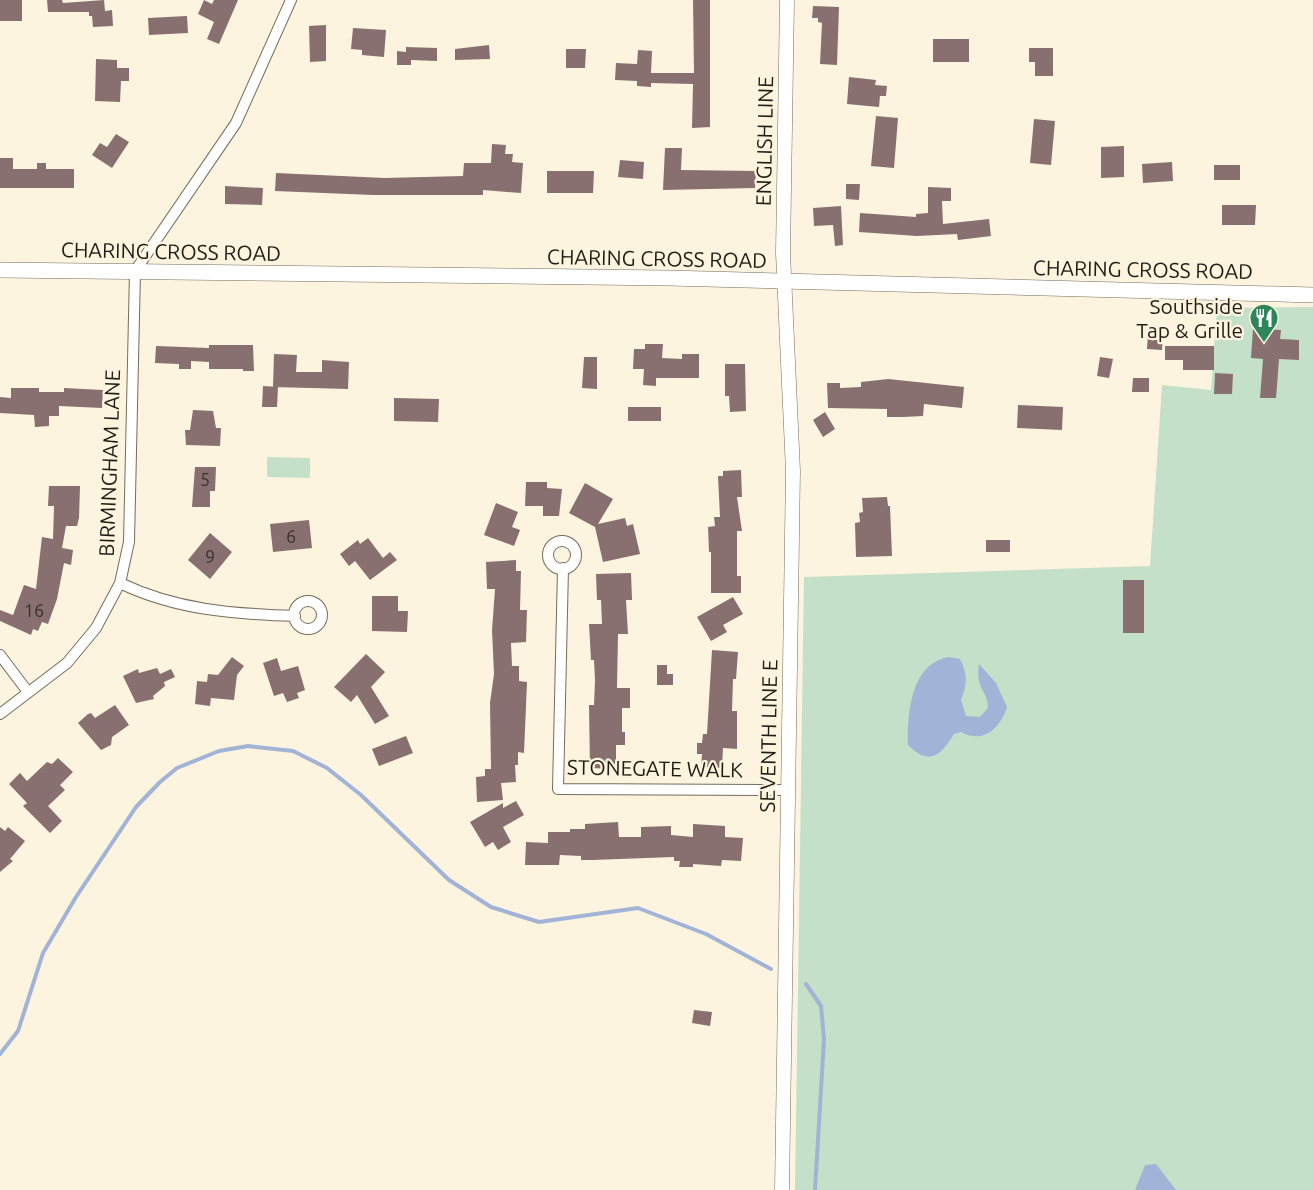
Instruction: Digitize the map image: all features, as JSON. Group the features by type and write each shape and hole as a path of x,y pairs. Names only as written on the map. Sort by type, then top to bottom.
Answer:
{"main road":[{"name":"CHARING CROSS ROAD","path":"0,270 786,282 1313,295"}],"street":[{"path":"135,272 236,123 291,0"},
{"name":"ENGLISH LINE","path":"786,282 783,252 787,0"},
{"name":"BIRMINGHAM LANE","path":"0,714 52,676 81,648 96,628 120,583 129,542 135,272"},
{"name":"SEVENTH LINE E","path":"782,1190 793,471 786,282"},
{"name":"STONEGATE WALK","path":"563,568 558,789 788,790"},
{"path":"120,583 148,595 194,608 244,614 295,616"},
{"path":"0,655 28,692"}],"green space":[{"path":"1313,307 1313,1190 795,1190 804,577 1150,566 1162,385 1211,390 1217,308"},
{"path":"267,457 310,458 310,478 267,477"}],"water":[{"path":"949,657 960,659 964,670 965,684 961,700 966,716 980,717 988,708 980,685 979,664 996,683 1007,707 1000,722 990,732 976,736 961,732 954,734 940,753 929,757 923,756 908,745 909,719 914,691 926,669 936,661"},
{"path":"1156,1164 1176,1190 1135,1190 1145,1165"}],"building":[{"path":"0,0 22,0 22,21 0,21"},
{"path":"47,0 62,0 63,3 104,0 105,11 112,10 113,26 93,27 92,16 89,16 89,12 48,12"},
{"path":"204,0 212,4 214,0 238,0 219,44 207,39 214,22 198,14"},
{"path":"693,0 710,0 710,127 692,128 693,84 651,83 651,87 637,86 637,81 615,80 616,63 637,64 638,50 652,51 651,73 694,73"},
{"path":"813,6 839,7 837,65 820,64 822,23 818,22 818,18 812,18"},
{"path":"187,16 188,33 149,35 148,18"},
{"path":"326,25 326,61 310,62 309,26"},
{"path":"353,28 386,30 384,57 362,55 362,50 351,49"},
{"path":"933,39 969,39 969,62 933,62"},
{"path":"489,45 490,59 455,60 455,49"},
{"path":"406,47 437,48 437,61 411,60 411,65 397,65 397,51 406,52"},
{"path":"1029,48 1053,48 1053,76 1035,76 1035,62 1029,62"},
{"path":"566,49 586,49 585,68 566,68"},
{"path":"96,59 117,60 117,68 129,68 129,81 121,81 120,102 95,101"},
{"path":"849,77 876,80 875,85 887,86 886,96 880,96 879,107 847,104"},
{"path":"876,116 898,118 894,168 871,166"},
{"path":"1034,119 1055,121 1051,165 1030,163"},
{"path":"116,134 129,142 112,168 92,155 100,143 107,147"},
{"path":"492,144 506,145 505,154 513,154 512,162 523,163 521,193 483,190 483,195 373,195 275,191 276,173 385,178 463,176 464,163 491,163"},
{"path":"1124,146 1124,177 1101,178 1101,147"},
{"path":"665,148 682,148 681,170 756,171 755,188 663,190"},
{"path":"0,158 13,158 13,169 37,169 37,163 46,163 46,169 74,169 74,188 0,188"},
{"path":"620,160 644,162 643,179 618,177"},
{"path":"1172,162 1173,181 1143,183 1142,164"},
{"path":"1214,165 1240,165 1240,180 1214,180"},
{"path":"547,171 594,171 593,193 547,193"},
{"path":"846,184 860,184 859,200 846,199"},
{"path":"225,186 263,188 262,205 225,204"},
{"path":"928,187 951,188 951,201 942,201 943,224 989,219 991,236 958,240 957,234 917,236 859,232 860,213 916,217 916,214 928,213"},
{"path":"1222,205 1256,205 1255,225 1222,225"},
{"path":"841,206 843,245 835,246 833,225 814,226 813,208"},
{"path":"1253,329 1281,330 1280,339 1299,340 1299,360 1279,359 1276,398 1260,398 1263,359 1251,358"},
{"path":"1148,334 1163,335 1162,350 1147,349"},
{"path":"645,344 663,344 662,358 682,359 682,354 699,354 699,378 656,378 656,386 643,385 644,369 633,369 634,349 645,349"},
{"path":"209,345 253,345 254,371 209,369 209,362 191,361 191,369 179,369 179,364 155,363 156,346 209,348"},
{"path":"1165,346 1214,346 1214,370 1183,370 1183,360 1165,360"},
{"path":"274,354 297,355 296,372 322,372 322,360 349,362 348,389 273,387"},
{"path":"584,357 597,357 597,389 582,388"},
{"path":"1100,357 1113,359 1109,378 1097,376"},
{"path":"725,364 745,364 746,411 730,412 729,396 725,396"},
{"path":"1215,373 1233,374 1232,394 1214,394"},
{"path":"1133,378 1149,378 1149,392 1132,392"},
{"path":"888,379 964,387 962,408 924,404 923,416 887,417 887,409 828,408 827,383 840,383 840,388 861,387 861,382"},
{"path":"263,386 278,387 277,407 262,407"},
{"path":"11,388 39,388 39,392 64,392 64,388 103,390 102,408 59,406 59,416 49,416 49,426 35,427 34,415 0,413 0,397 11,398"},
{"path":"394,398 439,399 438,422 394,421"},
{"path":"1018,405 1063,407 1062,430 1017,428"},
{"path":"628,407 661,407 661,421 628,421"},
{"path":"193,410 213,411 216,428 221,428 220,446 186,445 185,430 190,430"},
{"path":"825,412 835,429 823,437 813,420"},
{"path":"195,467 216,467 215,491 210,491 210,507 192,507"},
{"path":"741,470 742,497 737,497 742,531 737,531 737,576 741,576 741,593 711,593 711,552 709,552 708,527 715,526 714,517 720,517 718,476 723,476 723,471"},
{"path":"526,482 547,482 547,488 562,489 559,516 543,516 543,506 525,506"},
{"path":"585,483 613,499 598,524 625,518 627,526 633,524 640,554 603,562 595,527 569,513"},
{"path":"49,486 80,486 79,518 77,526 66,526 62,548 73,550 71,565 64,563 57,599 48,624 42,622 38,631 33,629 31,635 0,621 0,610 13,615 24,585 36,589 42,537 53,539 54,506 48,506"},
{"path":"887,497 888,506 890,506 892,556 856,557 855,523 860,522 859,513 863,512 862,498"},
{"path":"496,503 518,512 512,527 520,530 514,546 484,535"},
{"path":"309,520 312,548 273,552 270,524"},
{"path":"210,533 232,552 210,579 188,560"},
{"path":"368,538 383,558 390,552 397,560 370,580 355,561 349,566 340,554 358,540 360,544"},
{"path":"986,540 1010,540 1010,552 986,552"},
{"path":"516,560 516,571 521,571 520,610 527,610 526,642 511,643 512,666 519,666 519,681 527,682 524,753 518,752 518,765 515,765 516,782 501,783 503,800 477,802 476,777 485,776 485,769 491,769 490,703 494,674 492,630 495,589 487,589 486,562"},
{"path":"631,573 632,600 626,600 628,634 618,634 617,688 630,688 630,708 622,708 622,732 625,732 625,745 616,745 616,769 590,768 589,705 594,705 595,680 594,660 591,660 589,624 602,624 601,600 597,600 596,574"},
{"path":"1123,580 1144,580 1144,633 1123,633"},
{"path":"372,596 398,596 398,611 408,611 407,632 372,631"},
{"path":"733,597 743,614 723,625 727,632 711,641 697,617"},
{"path":"712,650 738,652 736,679 733,679 732,711 737,711 737,749 723,748 722,768 701,767 702,754 697,754 697,743 702,743 703,734 707,734"},
{"path":"366,654 385,672 371,687 389,716 375,724 357,695 351,702 334,687"},
{"path":"232,657 244,666 237,675 234,700 211,698 210,706 195,704 197,681 207,682 208,674 218,675"},
{"path":"277,658 281,671 298,666 305,690 297,693 299,698 287,702 283,693 274,696 263,663"},
{"path":"657,665 667,665 667,674 673,674 673,685 657,685"},
{"path":"157,668 160,674 171,669 175,677 164,682 165,686 153,696 154,699 136,703 123,676 138,669 139,673"},
{"path":"115,705 129,725 112,737 111,745 101,750 78,723 88,714 91,713 95,718"},
{"path":"406,736 413,753 379,766 372,749"},
{"path":"58,758 73,772 60,785 65,790 48,806 62,821 50,833 23,806 27,803 9,784 20,773 27,781 47,762 52,764"},
{"path":"516,801 524,815 503,827 511,842 498,850 493,842 485,847 470,822 503,803 503,808"},
{"path":"618,822 619,837 641,837 641,827 671,826 671,835 693,837 693,824 725,826 725,837 743,838 741,861 722,860 721,866 693,864 693,867 679,867 680,861 674,861 674,857 581,860 581,856 560,855 559,865 525,865 526,842 548,843 548,832 570,832 570,829 585,829 585,824"},
{"path":"0,827 5,831 8,827 25,841 10,859 13,861 0,872"},
{"path":"694,1010 712,1012 710,1026 692,1023"}],"waterway":[{"path":"0,1054 18,1031 43,953 76,897 136,807 177,768 219,751 248,746 293,751 327,768 361,795 449,880 491,907 539,922 638,908 706,934 771,969"},
{"path":"806,984 821,1006 824,1039 815,1190"}],"place":[{"name":"Southside Tap & Grille","path":"1264,344"}]}
